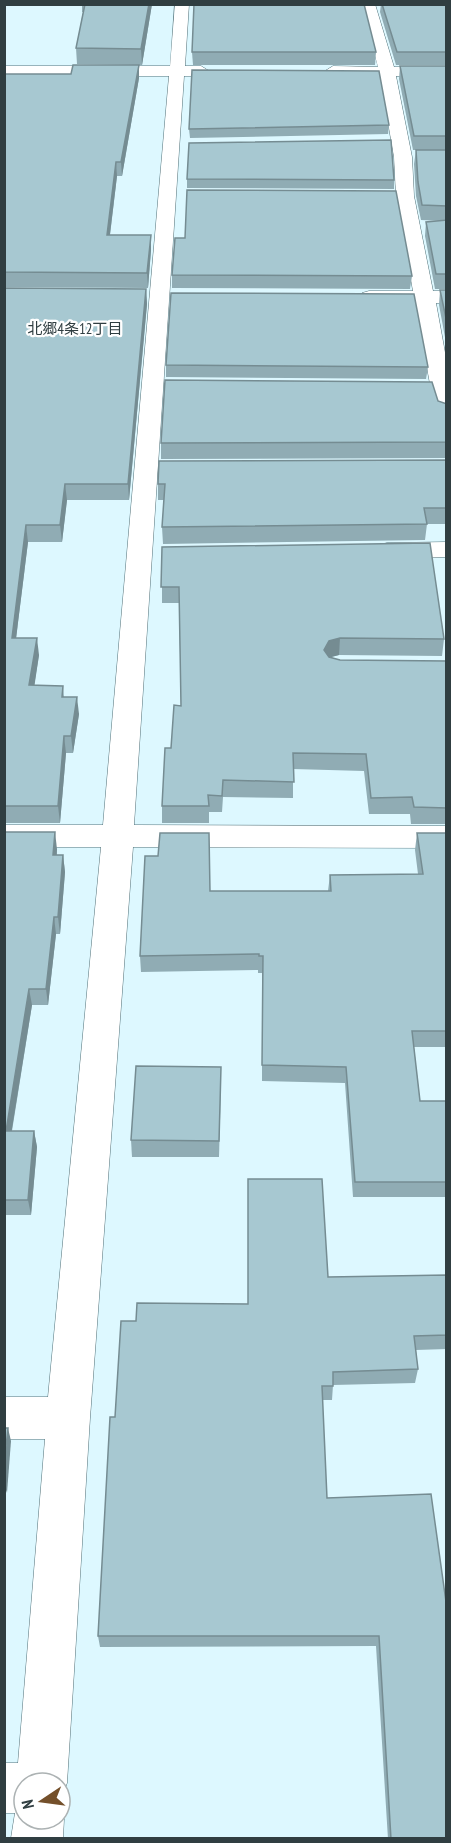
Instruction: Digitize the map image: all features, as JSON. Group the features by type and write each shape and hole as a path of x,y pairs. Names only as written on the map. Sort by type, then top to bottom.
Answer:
{"street":[{"path":"43,1771 68,1418 118,836 151,554 164,386 159,297 174,195 178,145 178,71 182,4"},
{"path":"372,6 387,71 399,196 411,228 445,402"},
{"path":"4,71 213,71"},
{"path":"318,71 447,72"},
{"path":"396,146 425,157"},
{"path":"411,228 435,228"},
{"path":"345,297 447,297"},
{"path":"419,388 445,402"},
{"path":"364,551 447,550"},
{"path":"4,836 447,837"},
{"path":"4,1418 68,1418"}],"building":[{"path":"85,4 149,4 141,49 76,48"},
{"path":"194,4 364,4 376,52 192,52"},
{"path":"382,4 447,4 447,52 397,52"},
{"path":"73,65 139,65 121,162 116,162 107,235 151,235 147,273 4,272 4,74 71,74"},
{"path":"400,66 447,66 447,136 414,136"},
{"path":"192,70 379,71 389,125 189,129"},
{"path":"391,140 394,180 187,179 189,143"},
{"path":"416,150 447,150 447,206 422,205"},
{"path":"187,190 396,191 412,276 172,275 175,238 185,238"},
{"path":"447,220 447,274 436,274 426,222"},
{"path":"4,288 146,289 128,484 65,484 60,525 26,525 12,638 37,638 29,685 63,686 62,697 77,697 71,736 64,736 58,806 4,806"},
{"path":"440,290 447,290 447,323"},
{"path":"171,293 414,294 428,367 166,365"},
{"path":"165,380 432,382 438,401 447,404 447,442 161,443"},
{"path":"447,460 447,508 424,508 427,524 162,527 165,484 158,484 159,461"},
{"path":"430,543 444,639 340,638 329,641 324,650 329,657 340,660 447,661 447,808 414,807 412,797 371,798 366,754 293,753 294,782 223,780 222,796 208,795 209,806 162,806 165,748 171,748 174,705 181,706 179,587 161,587 162,547"},
{"path":"4,832 55,832 53,855 63,855 58,917 54,917 46,989 29,989 6,1131 34,1131 28,1200 4,1200"},
{"path":"160,833 209,833 210,891 331,891 330,875 423,874 417,833 447,833 447,1031 412,1031 420,1101 447,1101 447,1182 355,1182 346,1067 262,1065 263,956 259,954 140,956 145,856 158,856"},
{"path":"136,1066 221,1067 219,1141 131,1140"},
{"path":"248,1179 322,1179 328,1277 447,1275 447,1335 414,1336 418,1369 333,1372 333,1386 322,1386 327,1498 431,1494 447,1609 447,1839 391,1839 379,1636 98,1636 110,1417 115,1417 121,1321 136,1321 137,1303 248,1304"},
{"path":"4,1428 8,1428 4,1465"}],"district":[{"name":"北郷4条12丁目","path":"75,328"}]}
